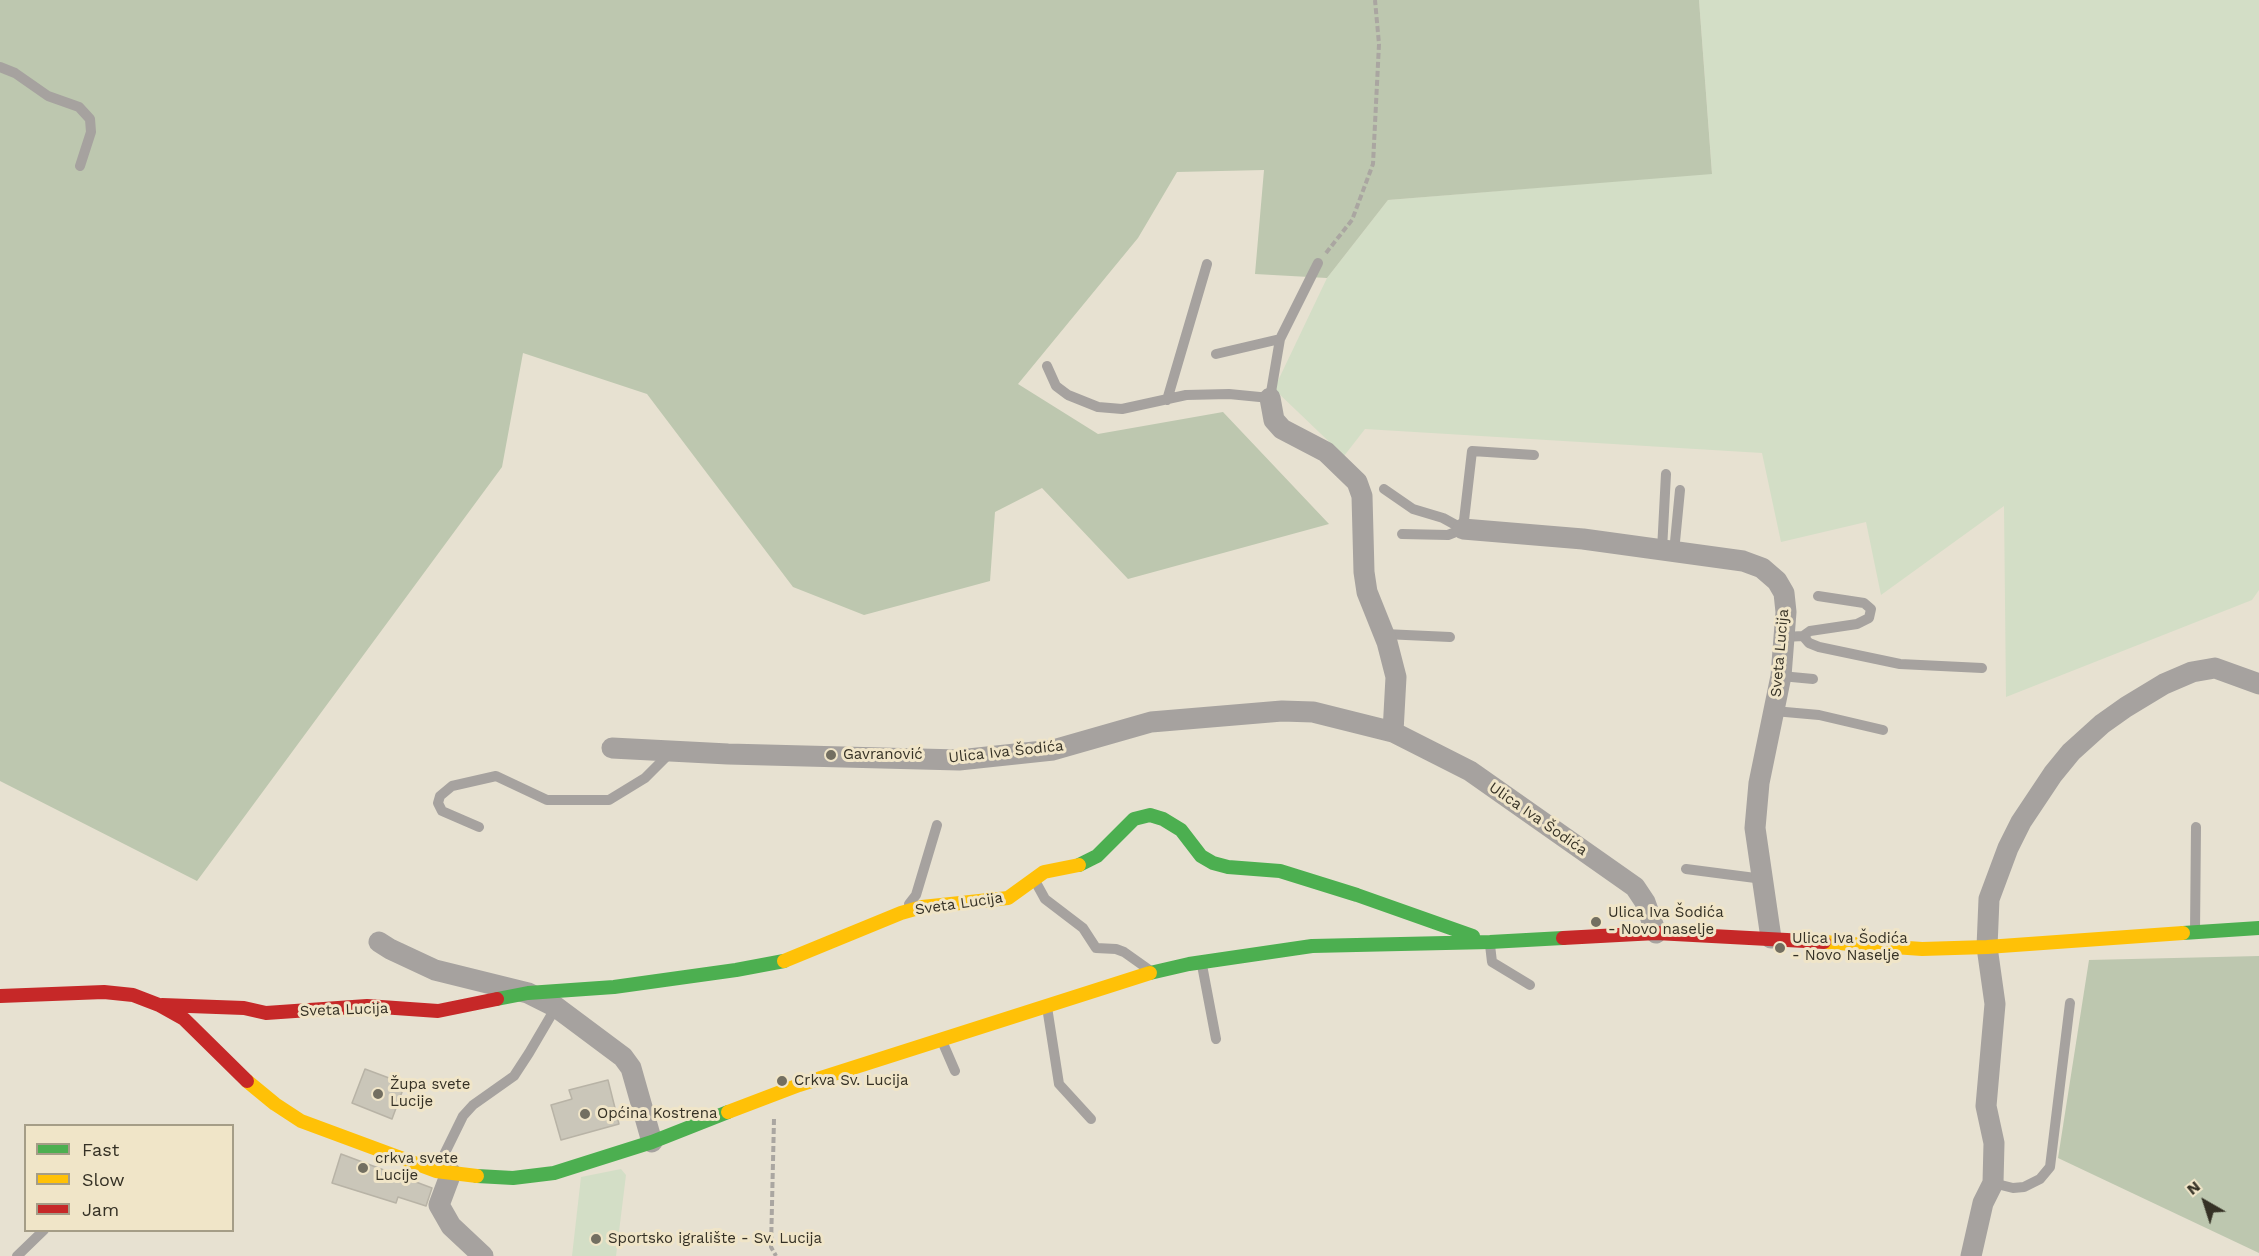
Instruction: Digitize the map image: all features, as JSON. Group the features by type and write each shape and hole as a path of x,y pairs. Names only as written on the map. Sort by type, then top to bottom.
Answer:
{"street":[{"path":"1270,398 1274,420 1282,429 1326,452 1357,482 1362,496 1364,572 1367,592 1384,634 1396,677 1393,732"},
{"name":"Sveta Lucija","path":"1463,529 1583,539 1743,561 1762,568 1777,581 1784,593 1786,612 1793,636 1781,676 1759,783 1755,828 1771,938"},
{"path":"1971,1256 1983,1203 1993,1183 1994,1143 1986,1106 1995,1004 1987,947 1989,899 2008,848 2021,822 2053,774 2071,752 2102,724 2164,684 2192,672 2215,668 2259,684"},
{"name":"Ulica Iva Šodića","path":"612,748 671,752 959,760 1053,750 1151,722 1282,711 1313,712 1393,732 1470,771 1635,887 1645,902 1656,933"},
{"name":"Sveta Lucija","path":"159,1005 244,1008 266,1013 367,1006 438,1011 528,993 614,987 736,970 787,960 901,913 922,908 1008,898 1044,873 1081,865 1111,844 1134,819 1150,816 1163,819 1181,830 1201,856 1213,863 1228,867 1280,871 1357,895 1490,942"},
{"name":"Sveta Lucija","path":"0,996 104,992 133,995 159,1005 184,1019 250,1084 274,1104 301,1121 443,1172 513,1178 554,1173 652,1142 799,1085 1151,972 1312,946 1490,942 1656,933 1771,938 1922,949 1987,947 2259,928"},
{"name":"Sveta Lucija","path":"379,942 390,950 435,970 528,993 556,1006 624,1057 632,1068 652,1142"},
{"path":"443,1172 439,1205 452,1226 483,1256"}],"lane":[{"path":"0,67 15,73 48,96 79,107 90,119 91,132 80,166"},
{"path":"1047,366 1056,386 1068,395 1098,407 1122,409 1186,395 1229,394 1270,398 1280,339 1318,263"},
{"path":"1167,400 1207,264"},
{"path":"1216,354 1280,339"},
{"path":"1463,529 1472,451 1534,455"},
{"path":"1666,474 1668,551"},
{"path":"1384,489 1413,509 1443,518 1463,529"},
{"path":"1668,551 1680,490"},
{"path":"1402,534 1448,535 1463,529"},
{"path":"1793,636 1857,624 1869,618 1870,609 1864,603 1818,596"},
{"path":"1384,634 1450,637"},
{"path":"1793,636 1819,646 1900,664 1982,668"},
{"path":"1781,676 1813,679"},
{"path":"1774,711 1819,715 1883,730"},
{"path":"478,827 442,811 438,803 440,796 452,786 496,776 547,800 609,800 645,778 671,752"},
{"path":"901,913 916,895 937,825"},
{"path":"2195,932 2196,827"},
{"path":"1686,869 1763,879"},
{"path":"1034,879 1045,899 1083,928 1096,948 1116,949 1124,952 1151,972"},
{"path":"1490,942 1492,962 1530,985"},
{"path":"1202,962 1216,1039"},
{"path":"1993,1183 2013,1188 2024,1187 2040,1179 2050,1167 2070,1003"},
{"path":"1046,1005 1059,1084 1091,1119"},
{"path":"443,1172 463,1116 473,1105 514,1076 556,1006"},
{"path":"941,1039 955,1071"},
{"path":"17,1256 42,1232"}],"path":[{"path":"1318,263 1352,220 1373,164 1379,44 1375,0"},
{"path":"774,1134 771,1247 776,1256"}],"green space":[{"path":"0,0 1699,0 1712,174 1388,200 1327,278 1255,274 1264,170 1177,172 1138,238 1018,384 1098,434 1223,412 1329,524 1128,579 1042,488 995,512 990,581 864,615 793,587 647,394 523,353 502,467 197,881 0,781"},
{"path":"1699,0 2259,0 2259,590 2252,600 2006,697 2004,506 1881,595 1866,522 1781,542 1762,453 1365,429 1344,456 1274,389 1327,278 1388,200 1712,173"},
{"path":"2259,956 2259,1253 2058,1158 2089,960"},
{"path":"621,1169 626,1175 616,1256 572,1256 581,1177"}],"building":[{"name":"Župa svete Lucije","path":"365,1069 405,1084 392,1119 352,1103"},
{"name":"Općina Kostrena","path":"608,1080 619,1124 561,1140 551,1105 572,1099 569,1090"},
{"name":"crkva svete Lucije","path":"341,1154 432,1188 426,1206 398,1197 396,1203 332,1183"}],"traffic: fast":[{"path":"1079,865 1097,856 1134,819 1150,815 1163,819 1181,830 1201,856 1213,863 1228,867 1280,871 1357,895 1473,936"},
{"path":"2183,933 2259,928"},
{"path":"1150,973 1189,964 1312,946 1563,938"},
{"path":"497,999 528,993 614,987 784,961"},
{"path":"477,1176 513,1178 554,1173 652,1142 728,1112"}],"traffic: slow":[{"path":"784,961 901,913 922,907 1008,898 1044,872 1079,865"},
{"path":"1824,942 1922,949 1987,947 2183,933"},
{"path":"728,1112 799,1085 1150,973"},
{"path":"247,1081 275,1104 301,1121 436,1171 477,1176"}],"traffic: jam":[{"path":"1563,938 1656,933 1824,942"},
{"path":"0,996 104,992 133,995 159,1005 184,1019 247,1081"},
{"path":"162,1005 244,1008 266,1013 367,1006 438,1011 497,999"}],"place":[{"name":"Gavranović","path":"831,755"},
{"name":"Ulica Iva Šodića - Novo naselje","path":"1596,922"},
{"name":"Ulica Iva Šodića - Novo Naselje","path":"1780,948"},
{"name":"Crkva Sv. Lucija","path":"782,1081"},
{"name":"Župa svete Lucije","path":"378,1094"},
{"name":"Općina Kostrena","path":"585,1114"},
{"name":"crkva svete Lucije","path":"363,1168"},
{"name":"Sportsko igralište - Sv. Lucija","path":"596,1239"}]}
